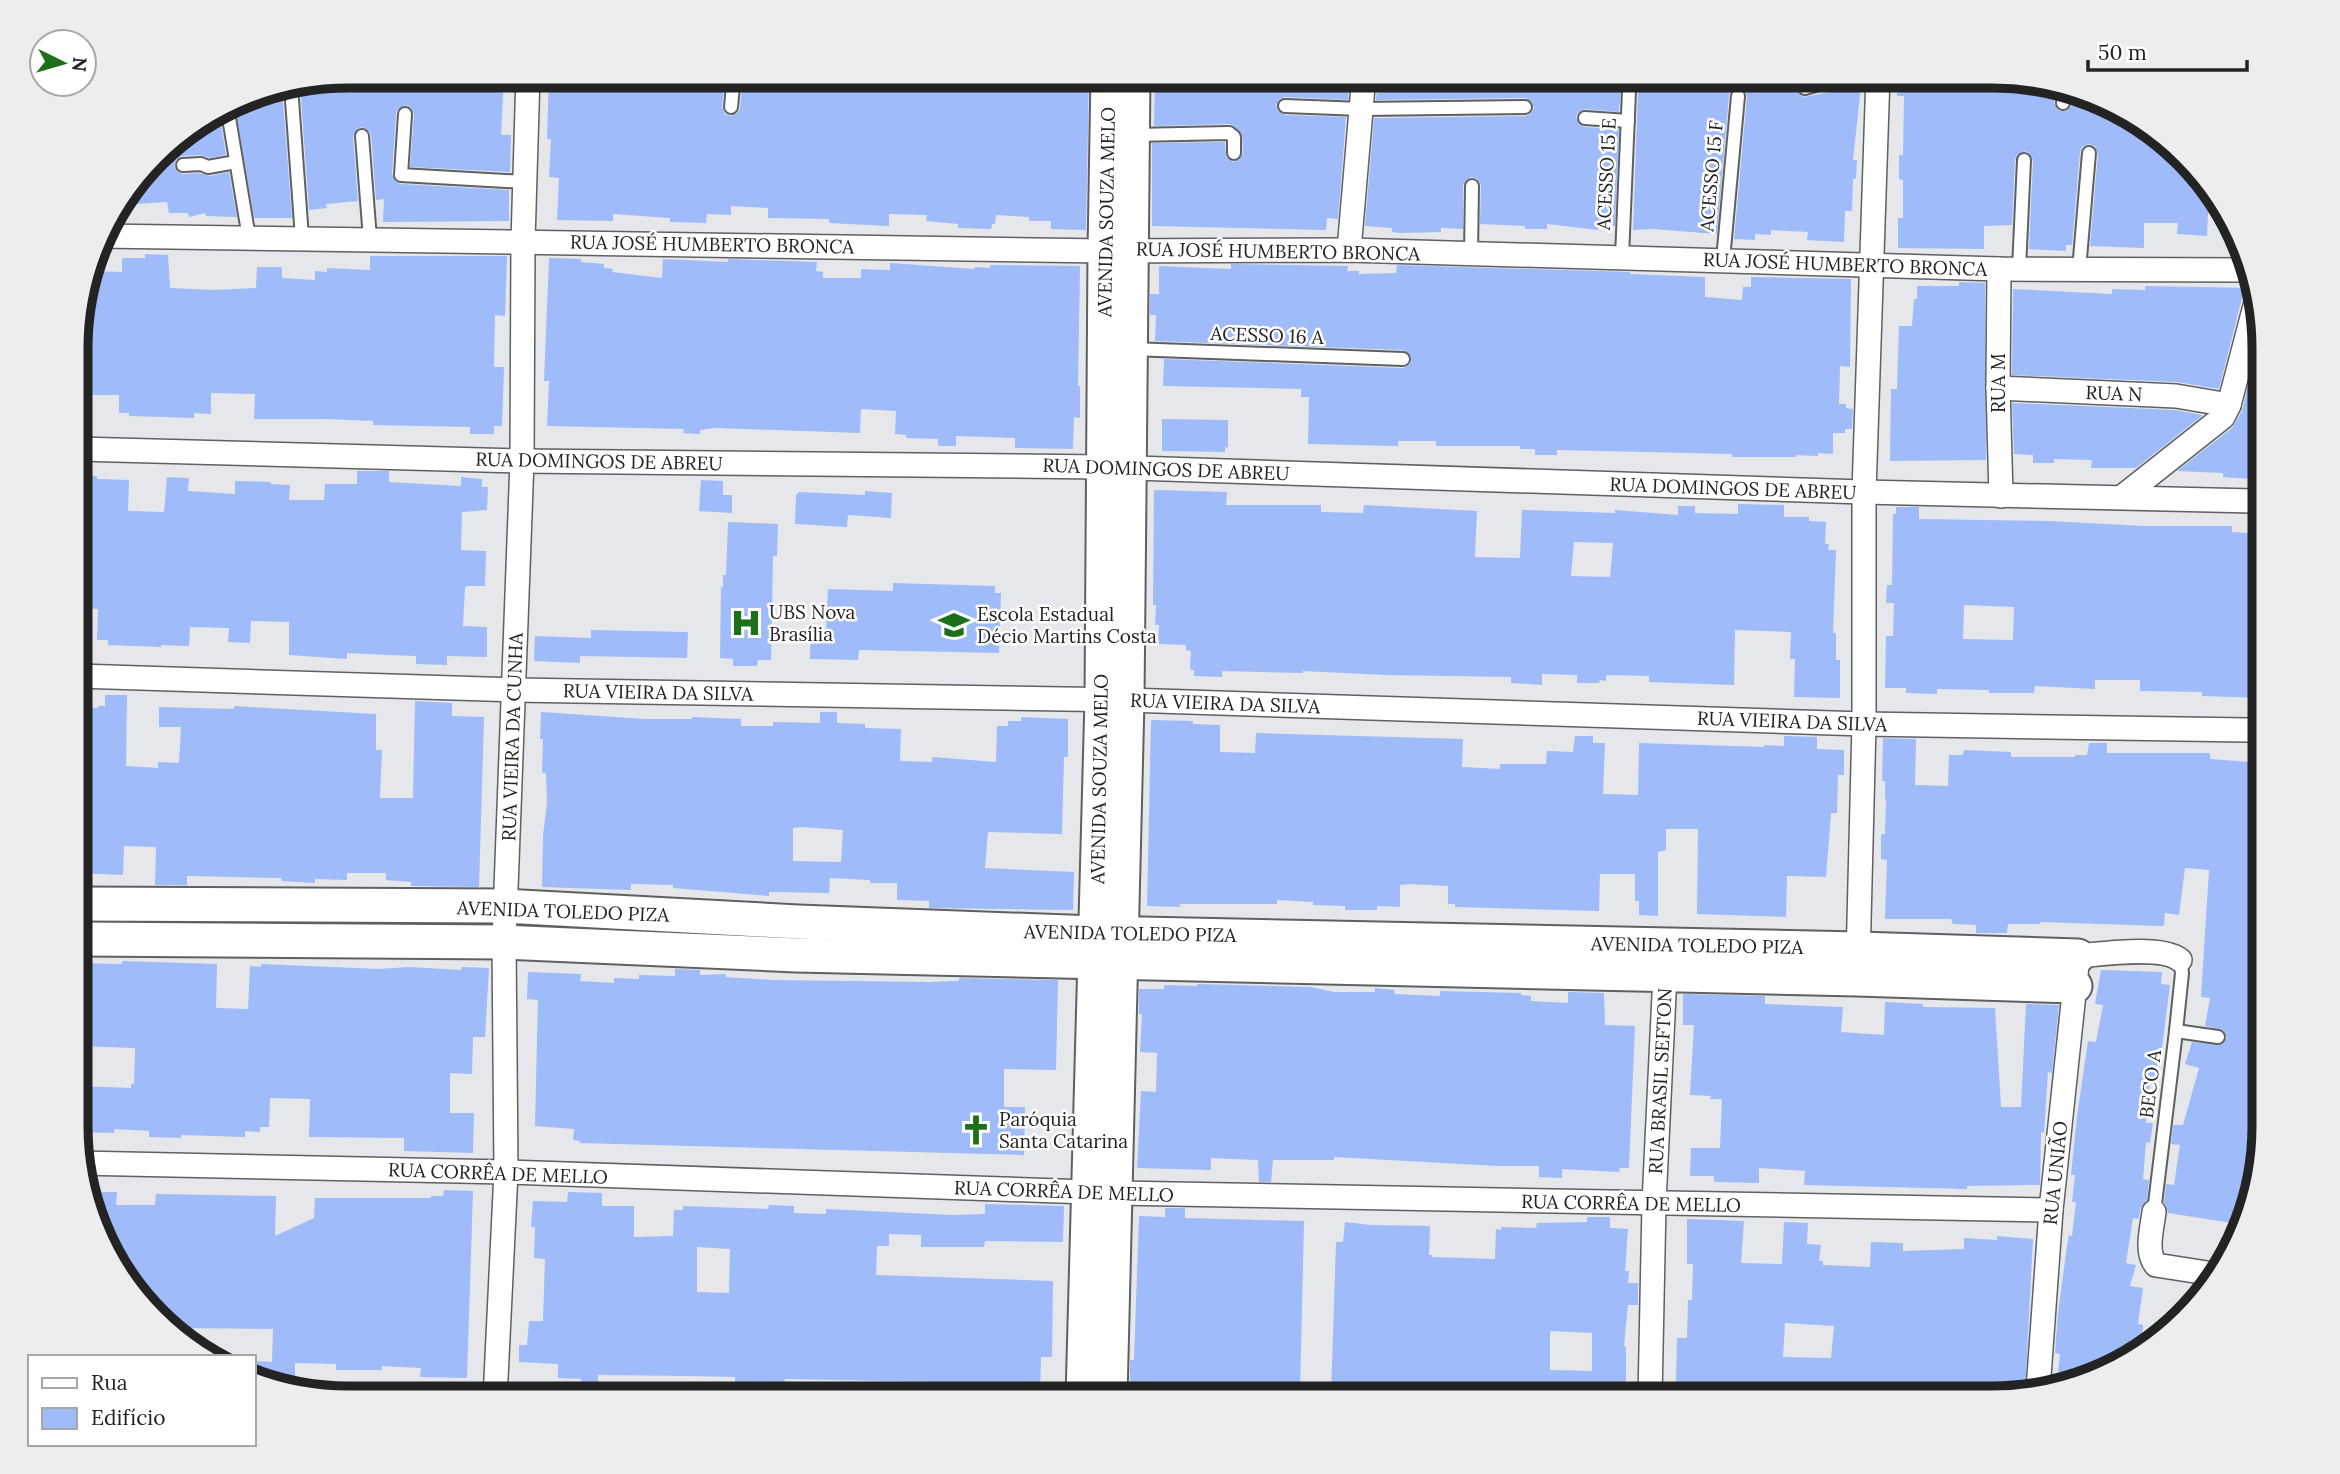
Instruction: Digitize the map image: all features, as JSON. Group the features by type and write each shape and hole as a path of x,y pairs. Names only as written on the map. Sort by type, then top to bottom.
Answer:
{"street":[{"name":"RUA VIEIRA DA CUNHA","path":"496,1386 506,1172 504,942 522,461 523,241 528,88"},
{"name":"AVENIDA SOUZA MELO","path":"1109,88 1118,250 1114,700 1102,1192 1110,1386"},
{"name":"AVENIDA SOUZA MELO","path":"1117,467 1130,349 1118,250 1132,135 1133,88"},
{"path":"1349,250 1363,88"},
{"path":"1858,964 1864,723 1864,492 1876,88"},
{"name":"RUA JOSÉ HUMBERTO BRONCA","path":"112,236 1118,250 1349,250 2009,269 2241,270"},
{"name":"RUA M","path":"2001,496 1998,388 2009,269"},
{"path":"2122,497 2223,417 2229,405 2251,321"},
{"name":"RUA N","path":"1998,388 2176,396 2229,405"},
{"name":"RUA DOMINGOS DE ABREU","path":"88,449 522,461 1117,467 1864,492 2252,501"},
{"name":"RUA VIEIRA DA SILVA","path":"88,676 515,690 1114,700 1864,723 2247,730"},
{"name":"AVENIDA TOLEDO PIZA","path":"88,904 505,906 797,939"},
{"path":"237,905 237,940"},
{"name":"AVENIDA TOLEDO PIZA","path":"88,939 504,942 797,939 2076,971 2121,953 2169,953 2180,960"},
{"name":"AVENIDA TOLEDO PIZA","path":"1108,947 1665,974 1858,964"},
{"name":"RUA UNIÃO","path":"2039,1383 2051,1210 2076,971"},
{"name":"RUA BRASIL SEFTON","path":"1650,1386 1654,1203 1665,974"},
{"name":"RUA CORRÊA DE MELLO","path":"90,1163 506,1172 1102,1192 2051,1210"},
{"name":"AVENIDA SOUZA MELO","path":"1084,1386 1102,1192"},
{"path":"2154,1212 2150,1250 2156,1265 2208,1273"}],"lane":[{"path":"732,107 733,88"},
{"name":"ACESSO 15 E","path":"1622,257 1629,91"},
{"path":"292,93 302,238"},
{"name":"ACESSO 15 F","path":"1723,260 1738,96"},
{"path":"2063,97 2063,103"},
{"path":"1285,106 1361,109 1525,107"},
{"path":"405,114 401,175 525,182"},
{"path":"229,116 249,238"},
{"path":"1585,118 1628,121"},
{"path":"1132,135 1231,133 1234,137 1234,153"},
{"path":"362,136 370,239"},
{"path":"2079,270 2090,153"},
{"path":"2009,269 2024,160"},
{"path":"183,165 202,164 208,167 236,162"},
{"path":"1471,254 1472,186"},
{"name":"ACESSO 16 A","path":"1130,349 1403,359"},
{"name":"BECO A","path":"2154,1212 2182,973 2180,960"},
{"path":"2176,1031 2218,1037"}],"building":[{"path":"330,88 503,88 501,135 511,135 510,172 410,167 414,114 410,107 405,105 396,113 392,174 396,182 401,184 509,190 509,221 383,222 384,199 376,200 371,135 362,127 357,129 353,137 358,201 326,204 327,208 309,210 300,92"},
{"path":"549,88 724,88 722,107 725,114 731,116 738,113 740,108 742,88 1089,88 1086,230 1051,229 1051,221 1029,221 1029,217 996,215 991,229 958,228 958,224 926,221 927,215 889,214 889,226 829,223 829,219 768,218 768,208 731,206 731,215 707,214 706,223 670,222 670,218 613,214 613,221 557,220 559,178 549,177 551,139 547,139"},
{"path":"1155,88 1349,88 1348,100 1285,97 1276,105 1278,111 1285,115 1346,117 1338,219 1327,218 1326,230 1152,226 1152,143 1225,142 1226,157 1233,162 1239,160 1243,153 1242,134 1230,124 1154,126"},
{"path":"1377,88 1621,88 1619,112 1585,109 1576,117 1584,127 1619,129 1615,226 1598,224 1598,230 1547,224 1547,229 1525,229 1525,226 1480,224 1481,185 1477,179 1471,177 1463,185 1463,229 1441,228 1441,232 1400,233 1392,232 1392,228 1365,226 1374,118 1525,116 1534,108 1532,102 1525,98 1376,100"},
{"path":"1636,88 1736,88 1729,95 1717,234 1633,230"},
{"path":"1741,88 1797,88 1804,97 1861,88 1853,160 1857,160 1856,179 1853,179 1852,211 1845,211 1844,242 1807,240 1808,232 1771,230 1771,235 1755,234 1755,240 1734,239 1747,97"},
{"path":"1897,88 2010,88 2054,95 2054,103 2059,111 2066,111 2071,107 2072,100 2108,114 2151,141 2199,189 2208,202 2207,236 2177,234 2178,223 2144,223 2144,248 2090,246 2098,154 2095,146 2089,144 2082,147 2080,152 2072,245 2066,245 2066,251 2029,249 2033,160 2029,153 2024,151 2017,155 2015,160 2012,225 1984,226 1984,249 1898,248 1898,218 1903,218 1903,180 1899,179 1899,155 1903,155 1904,96 1897,96"},
{"path":"283,95 292,218 254,218 236,112"},
{"path":"220,120 226,155 209,158 201,155 182,156 176,160 174,166 183,174 199,173 210,176 229,172 237,217 206,216 205,213 189,217 188,213 169,213 167,202 130,204 152,176 176,152"},
{"path":"145,254 168,255 170,288 214,290 256,288 257,267 282,267 282,278 315,280 315,271 327,272 327,268 370,270 370,256 507,256 505,316 495,315 494,367 504,367 502,426 494,426 494,434 470,434 470,427 373,425 373,421 326,419 254,419 255,394 211,393 211,414 194,413 194,418 129,416 129,413 119,413 119,395 88,395 88,330 92,297 99,271 122,272 122,258 145,258"},
{"path":"549,258 581,259 581,262 604,264 604,268 613,269 612,272 662,278 663,259 817,262 816,271 823,272 823,278 861,278 861,269 890,270 890,263 975,269 990,268 990,265 1080,266 1080,418 1074,417 1073,449 1015,448 1015,438 956,436 956,446 938,446 938,439 906,438 906,435 895,434 896,411 861,409 860,433 715,428 700,430 700,434 683,433 684,429 547,426 549,381 544,381"},
{"path":"1231,264 1348,266 1347,271 1359,271 1359,274 1396,273 1397,265 1705,277 1705,297 1742,300 1743,287 1751,287 1751,277 1851,279 1850,367 1840,366 1839,404 1846,404 1846,408 1853,409 1852,429 1845,429 1845,433 1833,433 1833,454 1818,453 1818,456 1796,457 1557,450 1557,455 1535,455 1535,449 1520,449 1520,446 1436,446 1436,441 1398,441 1398,446 1308,444 1309,397 1301,397 1301,389 1163,386 1164,359 1403,368 1410,364 1411,356 1403,350 1155,341 1156,315 1150,315 1150,294 1159,294 1159,266 1231,269"},
{"path":"1959,282 1985,283 1986,460 1890,461 1891,389 1897,389 1899,326 1912,326 1917,286 1959,286"},
{"path":"2145,286 2246,288 2247,293 2242,298 2219,389 2177,382 2012,375 2013,289 2112,294 2112,289 2145,290"},
{"path":"2248,386 2252,386 2252,479 2223,477 2223,473 2177,471 2232,428 2242,411"},
{"path":"2012,403 2175,410 2203,415 2136,468 2091,468 2092,460 2054,459 2054,463 2033,463 2033,455 2014,454"},
{"path":"1162,419 1228,420 1228,448 1225,447 1225,452 1162,451"},
{"path":"357,471 389,471 389,482 461,486 461,477 482,479 482,487 488,487 487,510 462,512 461,550 486,551 485,586 465,588 463,626 487,627 487,657 447,656 447,665 416,664 416,656 347,653 347,659 289,655 289,622 251,621 250,643 228,642 229,628 190,627 189,646 108,645 108,640 97,640 98,609 88,608 88,476 97,476 97,479 129,480 128,511 164,512 167,477 189,478 188,491 235,494 235,481 290,485 289,500 324,500 325,484 357,484"},
{"path":"701,480 723,481 723,495 732,495 732,513 699,511"},
{"path":"1154,490 1227,492 1226,505 1321,505 1321,512 1363,513 1364,505 1477,511 1475,557 1520,558 1522,510 1615,513 1615,510 1678,515 1678,506 1695,506 1695,513 1738,514 1738,504 1784,505 1784,517 1809,517 1809,521 1826,522 1825,544 1829,544 1828,550 1836,550 1833,633 1836,633 1836,660 1840,660 1840,698 1794,697 1795,659 1790,659 1791,632 1735,630 1734,685 1649,682 1649,676 1606,675 1606,681 1600,680 1599,683 1577,683 1577,675 1542,674 1542,685 1511,683 1511,677 1303,671 1222,671 1222,677 1194,676 1194,670 1191,670 1190,666 1191,651 1186,650 1186,645 1158,644 1159,625 1155,625 1156,605 1153,605","holes":["1574,542 1613,543 1610,577 1571,576"]},
{"path":"865,491 892,493 891,518 848,515 847,527 795,524 796,495 799,492 865,495"},
{"path":"1896,507 1919,507 1919,519 2232,526 2232,532 2252,533 2252,698 2202,696 2202,692 2140,691 2140,680 2095,680 2095,689 2035,686 2034,693 1937,689 1937,694 1906,693 1906,688 1885,688 1886,636 1893,636 1894,603 1886,603 1887,585 1892,585 1893,514 1896,514","holes":["1964,605 2014,607 2013,640 1963,639"]},
{"name":"UBS Nova Brasília","path":"728,522 778,524 777,556 773,556 771,660 758,660 757,666 733,666 733,659 720,658 721,587 723,575 726,575"},
{"path":"893,583 995,586 995,593 1001,593 999,653 859,650 858,660 810,659 811,631 826,632 828,589 893,591"},
{"path":"591,630 688,632 687,658 580,656 580,663 534,661 535,636 591,638"},
{"path":"105,695 127,695 126,766 158,768 158,762 179,763 181,727 159,727 159,707 234,709 234,706 376,714 376,750 382,750 380,798 413,798 415,701 452,703 452,716 484,717 479,887 411,886 411,882 386,880 386,873 347,873 347,880 315,879 315,883 282,881 281,878 187,876 187,885 155,885 156,847 124,846 123,875 88,873 88,708 105,706"},
{"path":"541,712 645,719 741,719 741,726 773,726 773,722 820,723 820,712 837,712 837,723 865,724 865,728 901,729 900,761 932,762 932,757 996,762 997,726 1008,726 1008,721 1021,721 1021,717 1068,719 1062,834 988,832 985,868 1074,872 1073,910 929,908 929,901 897,900 897,883 830,878 829,893 769,892 769,896 673,888 673,885 631,884 631,890 542,887 547,803 546,773 542,773 543,739 540,739","holes":["793,828 843,830 841,862 793,861"]},
{"path":"1151,720 1220,725 1220,752 1255,753 1256,733 1463,739 1462,767 1500,769 1500,764 1546,764 1547,751 1573,752 1575,736 1593,736 1593,743 1605,743 1603,794 1638,795 1639,743 1764,747 1784,746 1784,736 1817,737 1817,749 1844,750 1844,775 1838,775 1837,813 1831,813 1826,877 1787,876 1786,917 1697,914 1698,829 1666,829 1666,850 1658,852 1658,916 1639,915 1639,901 1635,901 1635,874 1600,874 1599,911 1455,907 1455,904 1448,904 1448,886 1409,884 1400,885 1400,907 1377,906 1377,910 1345,910 1345,906 1277,900 1277,904 1147,906"},
{"path":"1883,738 1916,739 1915,785 1948,786 1949,755 1963,755 1964,750 2011,752 2011,757 2075,757 2087,755 2089,743 2107,743 2107,753 2210,753 2210,759 2252,762 2252,1144 2248,1177 2234,1223 2168,1213 2164,1203 2166,1184 2174,1185 2180,1145 2171,1144 2173,1125 2183,1125 2199,1068 2185,1064 2192,1042 2221,1045 2227,1038 2223,1030 2205,1026 2210,998 2201,997 2209,870 2185,868 2179,915 2165,913 2162,926 2040,922 2008,924 2007,933 1976,933 1976,925 1953,924 1951,919 1885,919 1887,860 1881,859 1881,834 1885,834 1886,799 1885,781 1882,781"},
{"path":"122,961 217,964 216,1008 248,1009 250,966 261,967 261,964 379,969 489,968 485,1037 473,1037 472,1074 450,1073 450,1113 474,1113 473,1153 404,1151 404,1138 309,1137 310,1099 270,1098 269,1127 260,1127 260,1132 245,1131 245,1137 149,1137 149,1131 114,1129 114,1133 88,1132 88,1086 131,1088 131,1084 134,1084 135,1048 88,1046 88,963 122,964"},
{"path":"675,969 700,970 700,975 726,974 726,977 774,980 1058,980 1056,1070 1004,1069 1004,1107 1025,1107 1024,1155 579,1143 580,1141 573,1140 574,1129 535,1126 538,1000 527,999 528,972 581,974 580,981 614,983 614,978 639,979 639,975 675,976"},
{"path":"2101,970 2162,972 2161,984 2170,985 2161,1056 2158,1055 2156,1085 2150,1084 2146,1123 2153,1123 2150,1143 2146,1142 2143,1179 2149,1180 2147,1201 2140,1209 2139,1219 2133,1218 2126,1263 2136,1265 2130,1286 2143,1288 2138,1324 2143,1325 2142,1340 2108,1360 2058,1379 2060,1354 2055,1353 2058,1313 2076,1202 2072,1202 2075,1175 2071,1175 2077,1116 2088,1041 2096,1042 2103,1005 2095,1004"},
{"path":"1164,985 1311,987 1334,992 1375,992 1375,988 1394,990 1395,994 1440,996 1440,991 1521,993 1531,996 1531,1001 1568,1003 1568,992 1604,993 1605,1025 1635,1026 1629,1168 1620,1168 1619,1172 1562,1169 1562,1178 1539,1177 1539,1166 1334,1157 1334,1160 1273,1160 1271,1182 1259,1182 1258,1160 1211,1158 1211,1170 1137,1168 1141,1091 1156,1092 1157,1053 1140,1052 1142,1014 1139,1014 1139,989 1164,989"},
{"path":"1683,994 1765,996 1765,1004 1843,1007 1841,1032 1884,1035 1885,1002 1923,1004 1923,1007 1995,1008 2001,1107 2021,1107 2026,1004 2059,1005 2052,1073 2048,1072 2044,1133 2041,1132 2040,1185 1967,1186 1967,1189 1804,1185 1805,1171 1759,1168 1759,1183 1714,1182 1714,1176 1690,1176 1691,1148 1720,1148 1722,1099 1690,1095 1694,1025 1683,1025"},
{"path":"444,1190 473,1191 467,1378 420,1377 421,1368 382,1366 382,1370 336,1370 336,1364 295,1363 295,1376 276,1377 256,1370 256,1361 272,1362 273,1329 183,1328 152,1298 131,1271 114,1242 96,1192 117,1192 116,1205 155,1205 156,1194 276,1196 275,1236 314,1218 315,1198 443,1196"},
{"path":"568,1192 602,1193 602,1206 634,1206 634,1237 673,1236 674,1210 683,1210 683,1206 768,1209 769,1205 794,1206 794,1213 826,1214 826,1209 953,1215 985,1214 985,1204 1064,1206 1063,1242 985,1241 984,1247 921,1247 921,1235 889,1234 889,1246 877,1246 876,1275 1053,1281 1052,1357 1041,1357 1040,1386 785,1379 784,1384 735,1382 735,1377 598,1375 598,1386 581,1385 581,1379 558,1378 558,1364 519,1362 519,1345 527,1345 529,1321 543,1321 545,1259 534,1258 535,1227 531,1227 533,1201 567,1202","holes":["697,1247 730,1249 729,1293 697,1292"]},
{"path":"1165,1208 1185,1208 1185,1218 1304,1221 1300,1386 1130,1384 1130,1360 1134,1360 1139,1216 1165,1217"},
{"path":"1587,1217 1610,1217 1610,1228 1628,1229 1625,1271 1629,1271 1628,1283 1638,1283 1638,1305 1628,1305 1624,1346 1626,1386 1331,1386 1336,1242 1343,1242 1345,1222 1430,1226 1429,1255 1432,1257 1495,1259 1496,1229 1536,1228 1537,1223 1587,1222","holes":["1550,1331 1592,1333 1592,1371 1550,1370"]},
{"path":"1687,1219 1744,1221 1741,1263 1782,1264 1784,1222 1808,1223 1807,1244 1821,1245 1819,1261 1823,1261 1823,1265 1870,1267 1871,1242 1903,1243 1903,1251 1964,1249 1964,1238 1997,1240 1997,1236 2033,1239 2026,1384 1685,1386 1685,1383 1676,1383 1677,1338 1687,1338 1693,1264 1687,1264","holes":["1785,1323 1834,1326 1831,1358 1783,1357"]}],"place":[{"name":"UBS Nova Brasília","path":"746,623"},
{"name":"Escola Estadual Décio Martins Costa","path":"954,625"},
{"name":"Paróquia Santa Catarina","path":"976,1130"}]}
